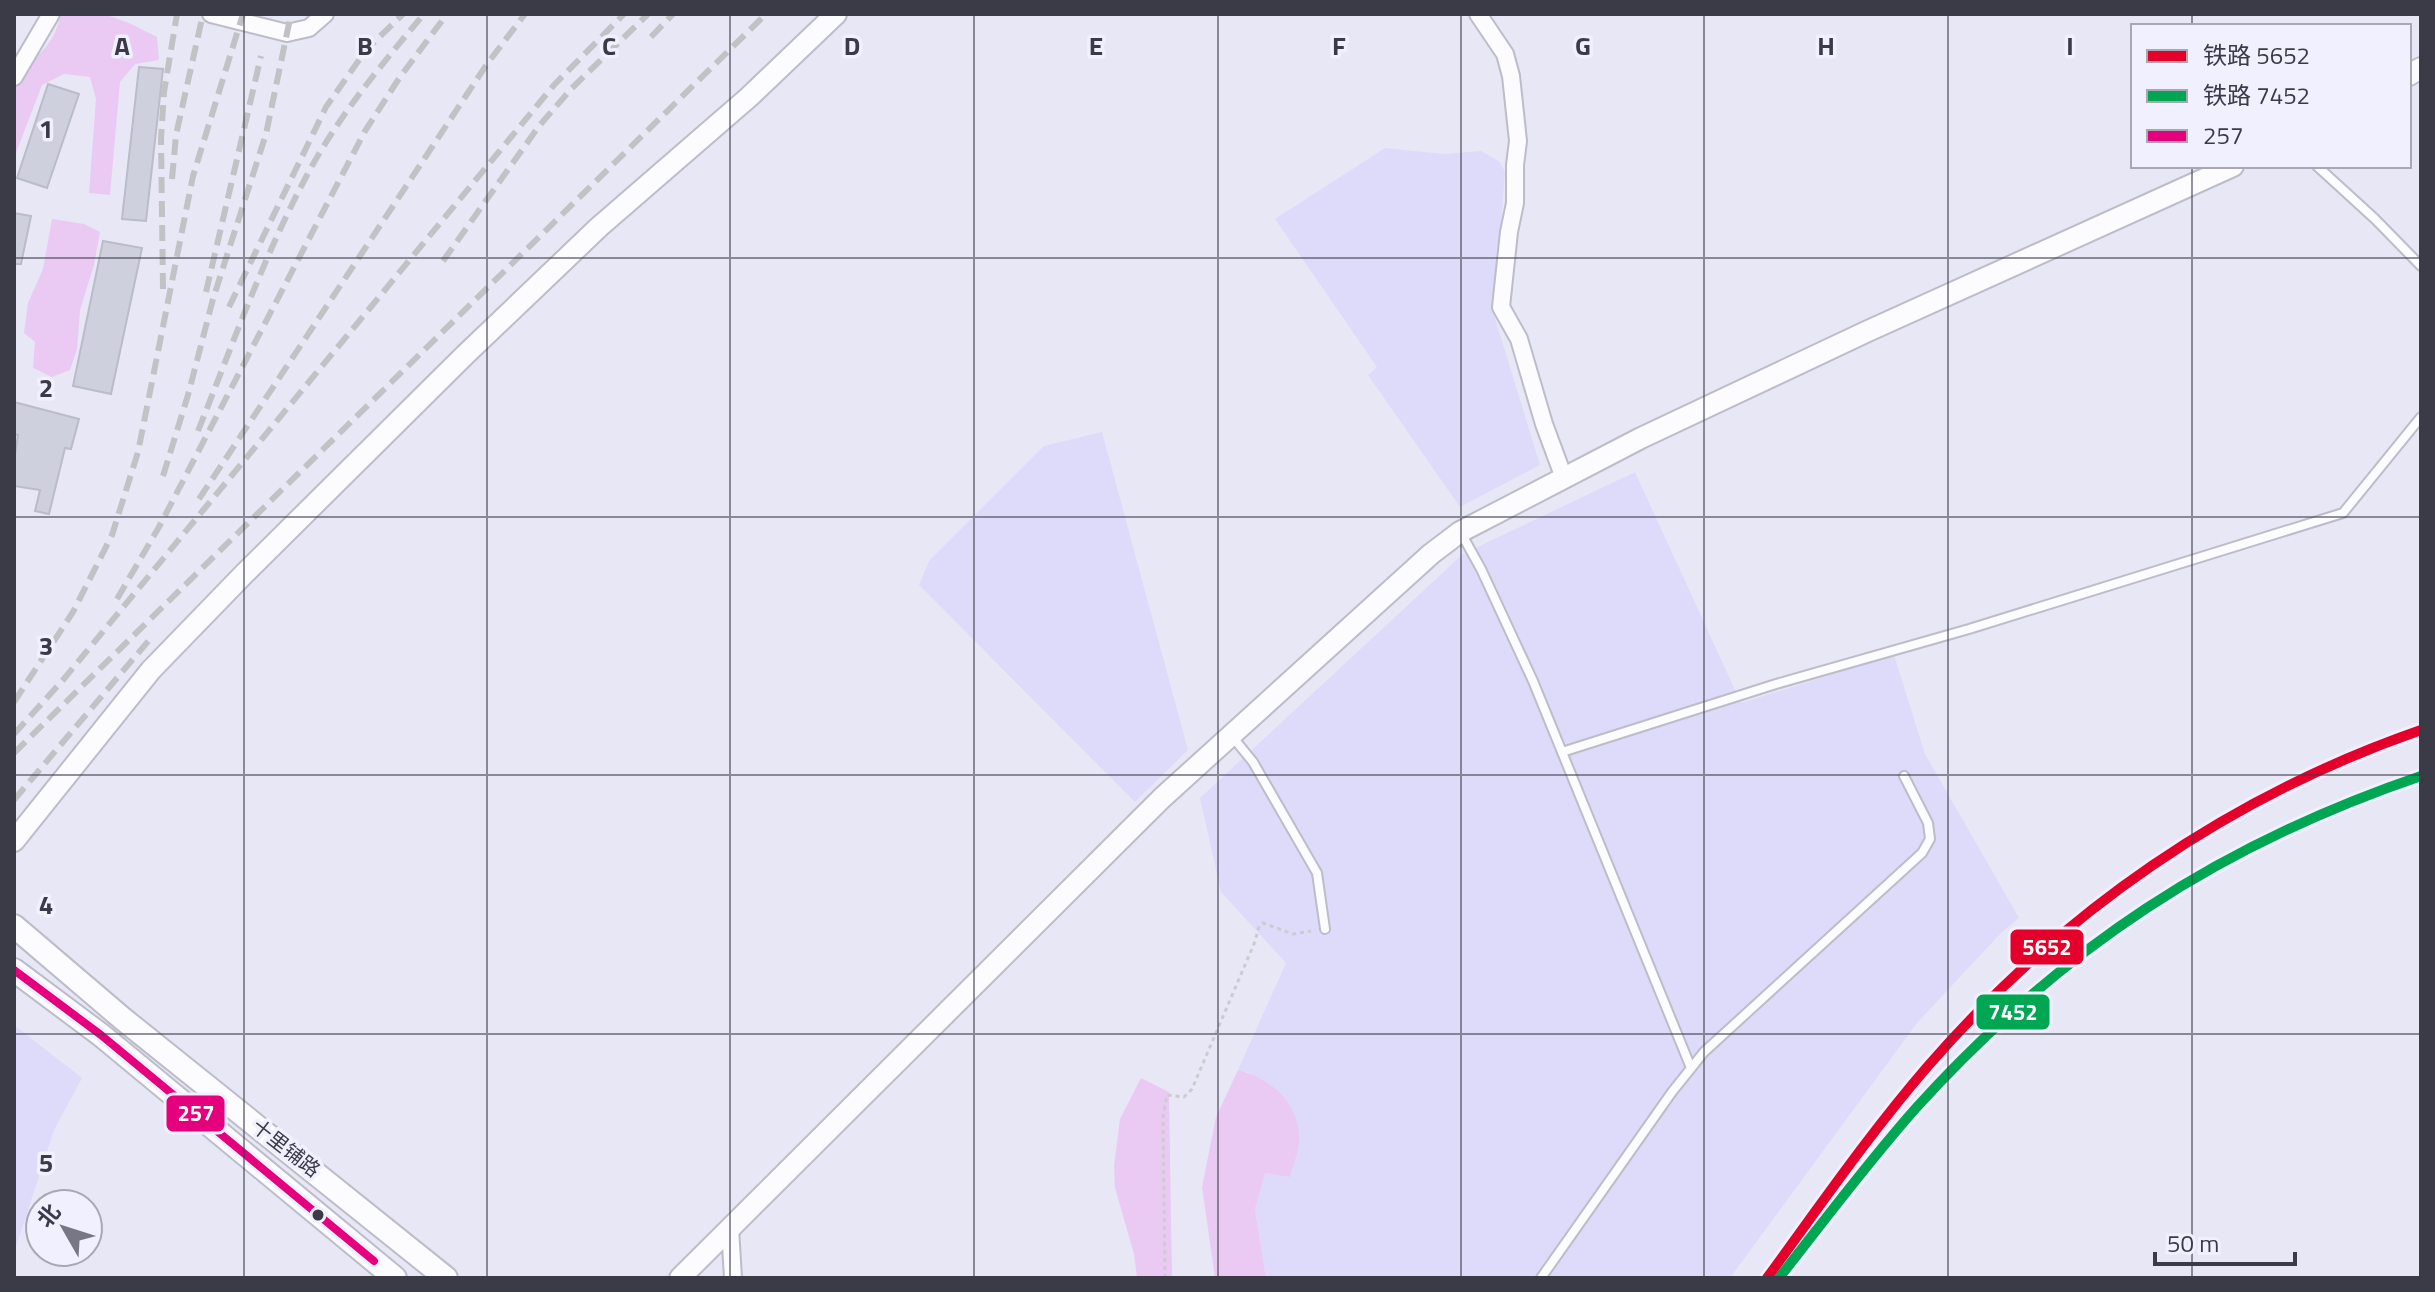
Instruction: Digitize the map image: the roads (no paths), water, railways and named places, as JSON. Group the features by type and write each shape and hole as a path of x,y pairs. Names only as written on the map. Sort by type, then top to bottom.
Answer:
{"main road":[{"name":"十里铺路","path":"14,926 123,1019 446,1278"},
{"name":"十里铺路","path":"14,970 101,1035 395,1278"},
{"path":"325,1220 345,1195"}],"street":[{"path":"14,77 51,14"},
{"path":"211,14 287,33 309,28 325,14"},
{"path":"14,841 151,670 245,573 599,227 749,97 836,14"},
{"path":"1478,14 1505,54 1511,76 1518,141 1515,203 1501,307 1519,339 1564,478"},
{"path":"680,1278 1162,798 1431,554 1460,532 1641,438 1868,331 2229,168"},
{"path":"730,1228 733,1278"}],"lane":[{"path":"2319,168 2421,266"},
{"path":"1562,752 1776,684 1969,629 2343,513 2421,417"},
{"path":"1460,532 1533,681 1691,1068"},
{"path":"1231,735 1253,762 1317,873 1325,929"},
{"path":"1541,1278 1672,1092 1704,1052 1922,853 1930,839 1928,823 1904,776"}],"railway":[{"path":"163,289 161,139 164,92 177,14"},
{"path":"172,179 176,135 203,14"},
{"path":"14,702 73,612 112,535 138,452 193,176 243,14"},
{"path":"163,476 213,299 266,134 291,14"},
{"path":"229,307 326,107 366,50 403,14"},
{"path":"198,431 262,271 306,177 346,113 424,14"},
{"path":"117,599 159,527 365,131 447,14"},
{"path":"199,499 487,64 525,14"},
{"path":"14,734 63,680 554,85 624,14"},
{"path":"443,261 539,126 572,88 648,14"},
{"path":"651,37 673,14"},
{"path":"14,753 766,14"},
{"path":"206,292 261,56"},
{"path":"14,800 150,639"}],"rail line":[{"name":"5652","path":"1767,1278 1907,1091 1980,1010 2034,958 2152,865 2216,825 2281,789 2350,757 2421,730"},
{"name":"7452","path":"1779,1278 1916,1108 2027,999 2086,951 2146,908 2210,869 2347,804 2421,776"}]}
